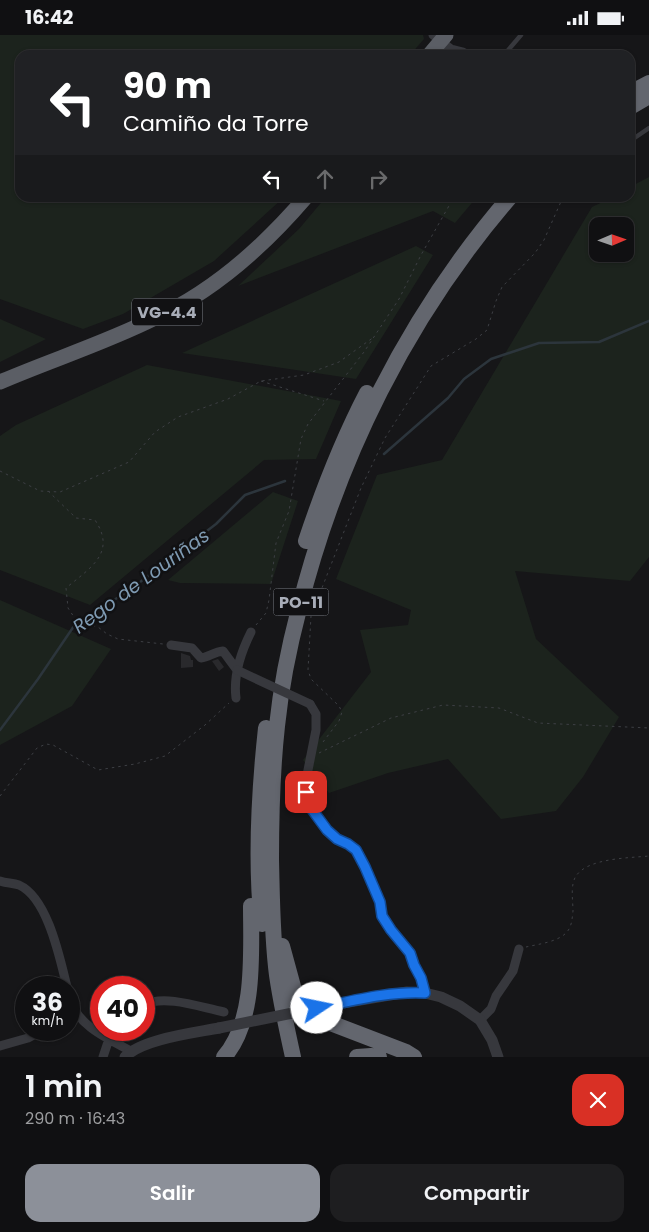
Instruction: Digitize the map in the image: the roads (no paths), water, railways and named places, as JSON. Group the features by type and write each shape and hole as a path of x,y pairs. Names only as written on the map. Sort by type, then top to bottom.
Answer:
{"highway":[{"path":"433,50 446,35"},
{"path":"635,90 649,83"},
{"path":"635,104 649,96"},
{"name":"VG-4.4","path":"0,382 157,318 198,294 231,271 259,247 290,217 302,202"},
{"name":"PO-11","path":"283,1057 274,1020 267,975 258,857 260,802 268,708 278,647 298,565 324,488 350,425 388,353 421,297 472,225 492,202"},
{"name":"PO-11","path":"293,1057 277,975 272,909 271,808 277,725 289,647 309,569 334,493 360,431 389,373 433,299 481,231 506,202"},
{"path":"224,1057 232,1048 242,1024 247,998 251,956 251,851 260,802"},
{"path":"272,909 297,1001 320,1019 406,1052 414,1057"},
{"path":"357,1057 380,1057"}],"street":[{"path":"433,35 455,50"},
{"path":"236,699 234,687 237,670 251,632"},
{"path":"171,645 192,648 200,658 216,651 223,651 237,670 310,704 316,713 316,730 307,775 306,792 308,804 327,830 337,839 356,850 380,902 382,916 410,953 421,978 425,993"},
{"path":"0,881 18,885 25,889 41,907 59,955 64,976"},
{"path":"480,1020 491,1009 496,996 513,971 519,949"},
{"path":"116,1041 128,1054 148,1043 337,1004 407,992 425,993 441,997 460,1006 480,1020 492,1040 498,1057"},
{"path":"155,1001 224,1012"},
{"path":"80,1018 90,1026"},
{"path":"0,1046 16,1041"},
{"path":"103,1057 108,1041"}],"lane":[{"path":"508,50 521,35"},
{"path":"635,138 649,128"}],"waterway":[{"name":"Rego de Louriñas","path":"384,454 448,398 464,379 491,359 539,343 599,342 649,321"},
{"name":"Rego de Louriñas","path":"0,730 74,626 131,589 216,524 245,495 285,481"}]}
